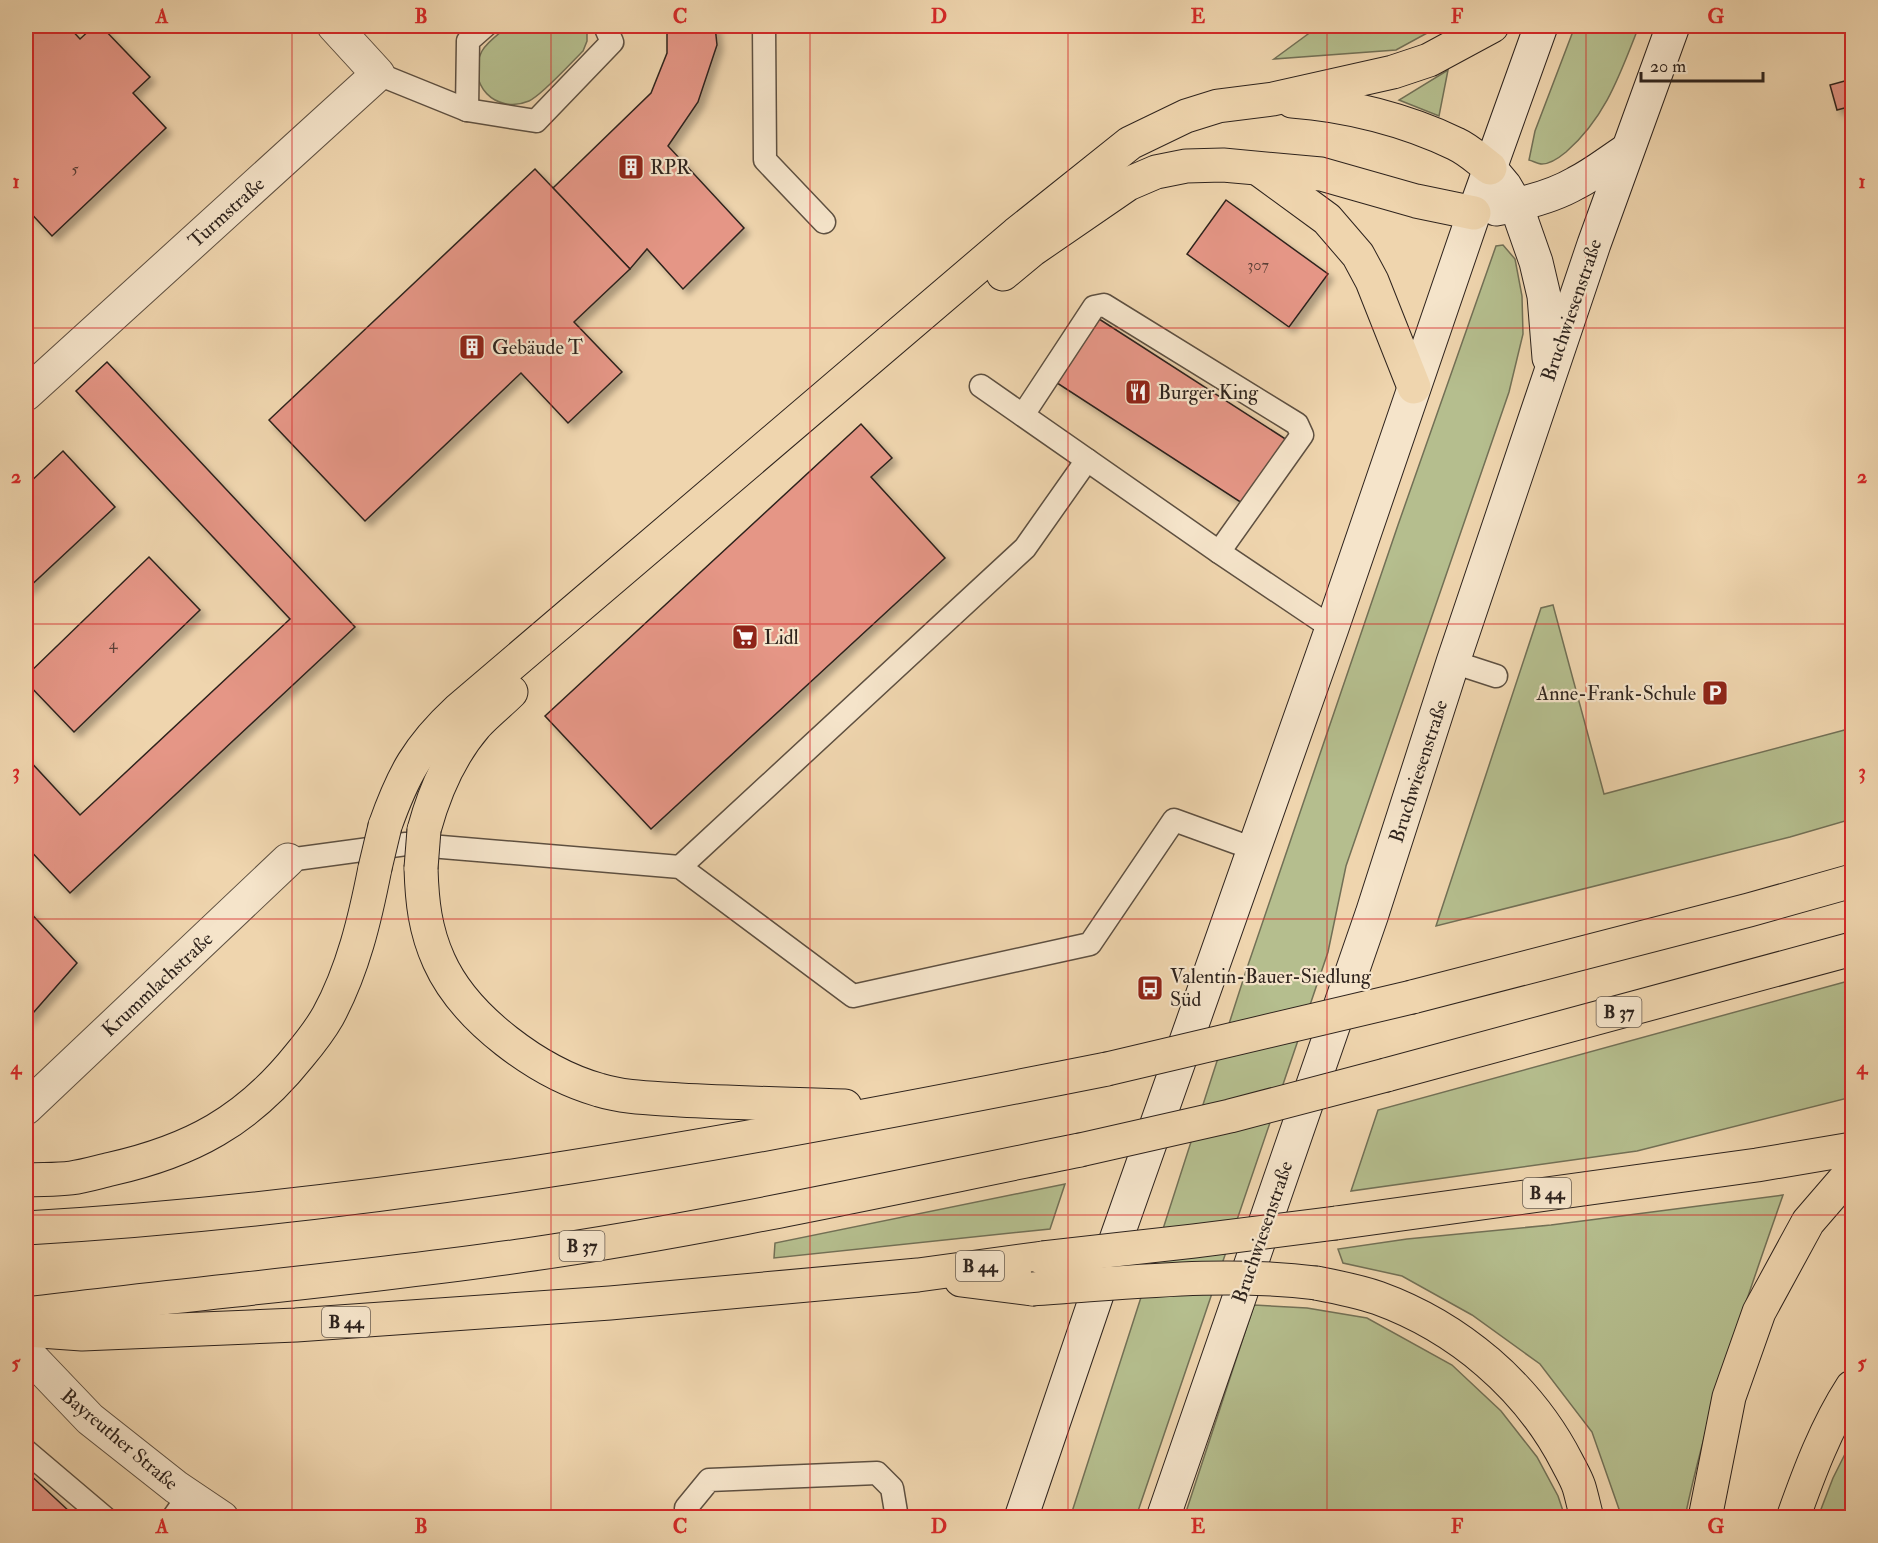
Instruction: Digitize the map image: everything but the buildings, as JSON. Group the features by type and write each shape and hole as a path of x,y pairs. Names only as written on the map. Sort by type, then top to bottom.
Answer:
{"highway":[{"path":"26,1180 72,1178 168,1153 200,1140 232,1121 260,1099 284,1075 328,1017 351,965 385,826 402,781 417,755 436,730 1016,234 1130,142 1186,116 1218,106 1273,99 1393,72 1429,60 1492,26"},
{"path":"1273,99 1309,102 1384,117 1410,125 1457,145 1490,168"},
{"path":"910,1108 635,1097 599,1090 539,1065 511,1046 489,1026 450,982 439,961 429,933 422,902 421,868 424,830 430,807 456,754 476,725 496,705 1032,250 1128,184 1156,172 1186,166 1223,165 1321,174 1416,201 1474,213"},
{"path":"1260,170 1327,219 1358,255 1372,281 1414,387"},
{"path":"26,1228 331,1202 559,1170 910,1108 1107,1069 1412,997 1852,881"},
{"name":"B 37","path":"26,1314 81,1320 307,1282 526,1255 695,1228 1080,1150 1230,1116 1852,949"},
{"name":"B 44","path":"26,1330 81,1320 296,1325 610,1303 918,1275 1336,1223 1757,1165 1852,1149"},
{"path":"1705,1518 1729,1397 1759,1312 1808,1222 1852,1171"},
{"path":"918,1275 1032,1289 1196,1277 1293,1280 1316,1282 1380,1299 1447,1332 1486,1361 1512,1386 1545,1424 1558,1446 1578,1485 1587,1518"},
{"path":"1793,1518 1837,1409 1852,1387"}],"main road":[{"path":"334,26 378,74"},
{"name":"Bruchwiesenstraße","path":"1163,1518 1372,914 1452,662 1550,372 1627,150 1673,26"},
{"path":"1021,1518 1106,1268 1539,32"},
{"name":"Turmstraße","path":"26,394 378,74"},
{"path":"1474,213 1516,205 1576,184 1627,150"},
{"path":"1490,168 1505,186 1516,205 1536,262 1544,296 1550,372"},
{"name":"Krummlachstraße","path":"26,1108 288,860"},
{"name":"Bayreuther Straße","path":"26,1352 90,1419 176,1487 181,1506 222,1518"}],"lane":[{"path":"466,110 468,41 485,26"},
{"path":"378,74 466,110 536,121 612,42 605,26"},
{"path":"764,26 765,160 825,222"},
{"path":"1023,415 1094,307 1104,305 1297,424 1302,435 1219,552"},
{"path":"981,386 1332,628"},
{"path":"680,867 1026,548 1087,460"},
{"path":"1452,662 1497,676"},
{"path":"288,860 406,844 680,867 853,996 1090,944 1174,819 1254,849"},
{"path":"26,1451 105,1518"},
{"path":"686,1508 709,1480 877,1473 892,1488 897,1518"}],"green space":[{"path":"508,26 587,26 587,41 583,51 534,98 517,104 505,104 487,94 481,85 478,63 484,48"},
{"path":"1319,26 1440,26 1396,50 1274,59"},
{"path":"1575,26 1639,26 1610,94 1592,124 1580,139 1561,156 1548,163 1539,164 1529,160 1535,131"},
{"path":"1448,70 1439,116 1399,100"},
{"path":"1503,245 1515,259 1522,296 1523,334 1509,392 1346,866 1328,952 1136,1517 1070,1518 1246,971 1496,246"},
{"path":"1553,605 1604,794 1852,728 1852,819 1790,837 1436,926 1541,608"},
{"path":"1852,980 1852,1097 1637,1151 1351,1191 1378,1110"},
{"path":"1065,1184 1050,1229 774,1258 775,1243"},
{"path":"1783,1195 1716,1395 1685,1517 1621,1517 1592,1432 1540,1364 1472,1315 1402,1276 1343,1263 1338,1249 1407,1239 1551,1225"},
{"path":"1254,1305 1307,1308 1367,1318 1452,1365 1501,1411 1537,1457 1558,1496 1565,1517 1184,1518"},
{"path":"1852,1440 1852,1517 1818,1517 1833,1478"}],"place":[{"name":"RPR","path":"631,167"},
{"name":"Gebäude T","path":"472,347"},
{"name":"Burger King","path":"1138,392"},
{"name":"Lidl","path":"745,637"},
{"name":"Anne-Frank-Schule","path":"1715,693"},
{"name":"Valentin-Bauer-Siedlung Süd","path":"1150,988"}]}
